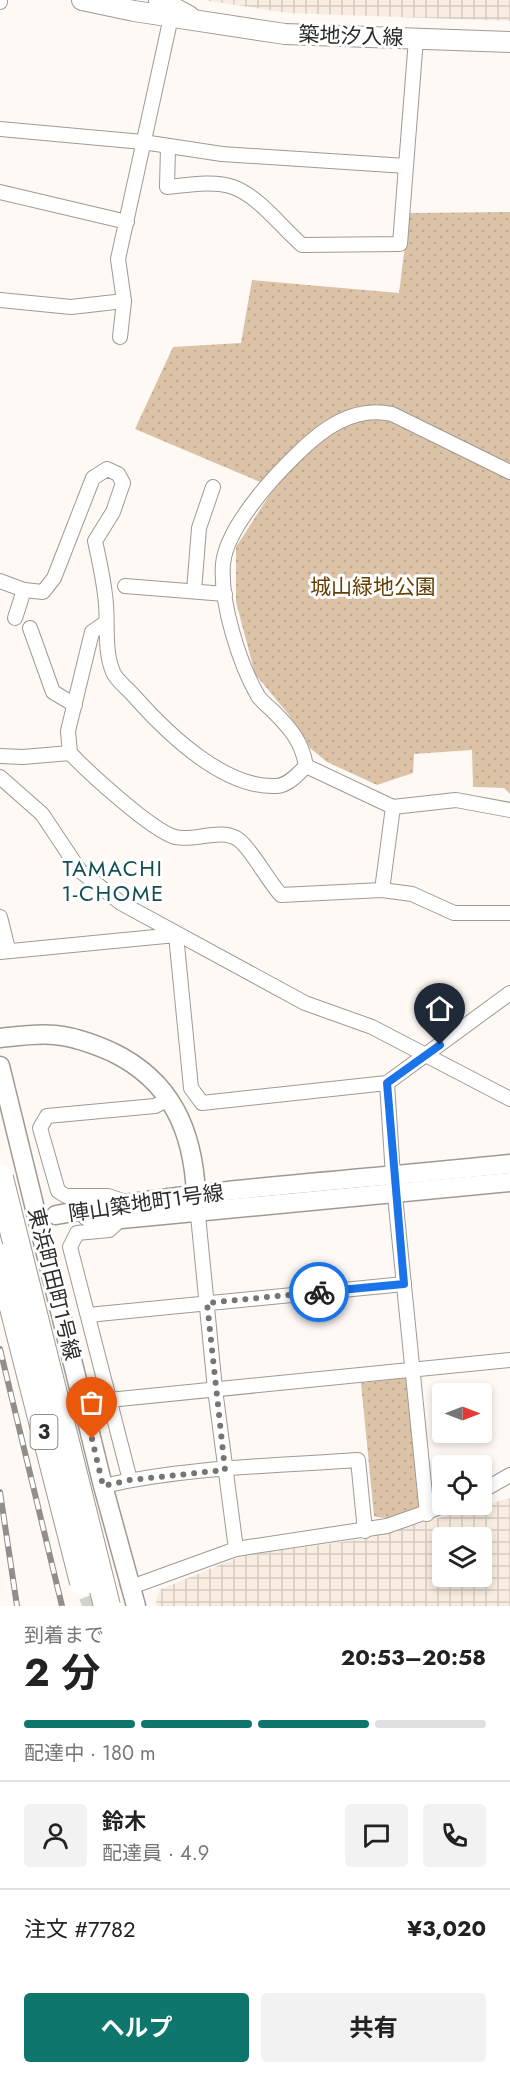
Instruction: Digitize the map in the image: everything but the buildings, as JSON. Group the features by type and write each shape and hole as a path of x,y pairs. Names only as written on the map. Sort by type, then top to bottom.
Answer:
{"highway":[{"name":"3","path":"0,1178 107,1606"},
{"name":"3","path":"0,1257 89,1606"}],"main road":[{"name":"築地汐入線","path":"82,0 167,5 194,20 285,34 510,42"}],"street":[{"path":"120,337 124,302 118,259 143,142 167,5"},
{"path":"168,147 167,187 200,184 232,186 252,198 302,244 400,244 416,39"},
{"path":"0,129 143,142 222,154 406,166"},
{"path":"0,192 127,222"},
{"path":"0,300 71,307 124,302"},
{"path":"306,765 302,746 296,736 259,698 238,649 225,594 223,562 239,524 272,478 319,432 339,422 377,411 392,414 510,472"},
{"path":"0,581 24,590 43,592 54,578 93,478 107,469 118,474 123,483 113,512 95,541 106,597 105,623 113,673 162,727 186,749 218,768 249,782 279,786 296,777 306,765"},
{"path":"194,591 199,528 213,487"},
{"path":"125,586 225,594"},
{"path":"15,618 24,590"},
{"path":"105,623 92,632 68,731 70,753 91,776 160,829 175,837 227,835 239,840 281,895 382,890 412,894 454,913 510,913"},
{"path":"30,628 52,692 75,705"},
{"path":"0,756 23,757 70,753"},
{"path":"306,765 393,807 456,800 510,810"},
{"path":"0,777 42,814 80,871 121,903 305,1003 372,1027 510,1099"},
{"path":"382,890 393,807"},
{"path":"0,917 4,951 176,934"},
{"path":"176,934 191,1088 202,1102 387,1083 510,993"},
{"path":"0,1038 55,1035 90,1042 146,1071 169,1099 186,1133 194,1163 215,1389 236,1549"},
{"name":"東浜町田町1号線","path":"0,1066 103,1486 136,1606"},
{"path":"387,1083 394,1185 427,1514"},
{"path":"130,1480 70,1247 77,1233 109,1230 124,1211 108,1196 66,1196 58,1191 40,1128 47,1116 155,1106 169,1099"},
{"name":"陣山築地町1号線","path":"394,1185 510,1164"},
{"name":"陣山築地町1号線","path":"124,1211 394,1185 510,1182"},
{"path":"88,1316 404,1284"},
{"path":"109,1400 510,1360"},
{"path":"103,1486 130,1480 225,1470 357,1460 365,1530"},
{"path":"492,1485 510,1475"},
{"path":"131,1587 236,1549 365,1530 432,1512"}],"shaded area":[{"path":"203,0 510,0 510,21 288,13"},
{"path":"510,1498 510,1606 157,1606 156,1599 161,1589 244,1555 363,1539 449,1515 492,1515 492,1503"}],"green space":[{"name":"城山緑地公園","path":"510,212 510,794 504,788 473,787 472,750 414,754 413,773 377,785 327,762 310,748 289,715 255,674 236,602 236,547 274,488 135,429 173,347 241,343 252,280 399,293 409,213"},
{"path":"411,1377 422,1507 399,1517 374,1516 361,1383"}],"tunnel":[{"path":"82,1606 131,1587"}],"railway":[{"path":"0,1349 62,1606"},
{"path":"0,1492 17,1606"}],"way so far":[{"path":"92,1439 103,1486 130,1480 225,1470 207,1303 319,1292"}],"district":[{"name":"TAMACHI 1-CHOME","path":"113,880"}],"route":[{"path":"319,1292 404,1284 393,1176 387,1083 440,1045"}]}
